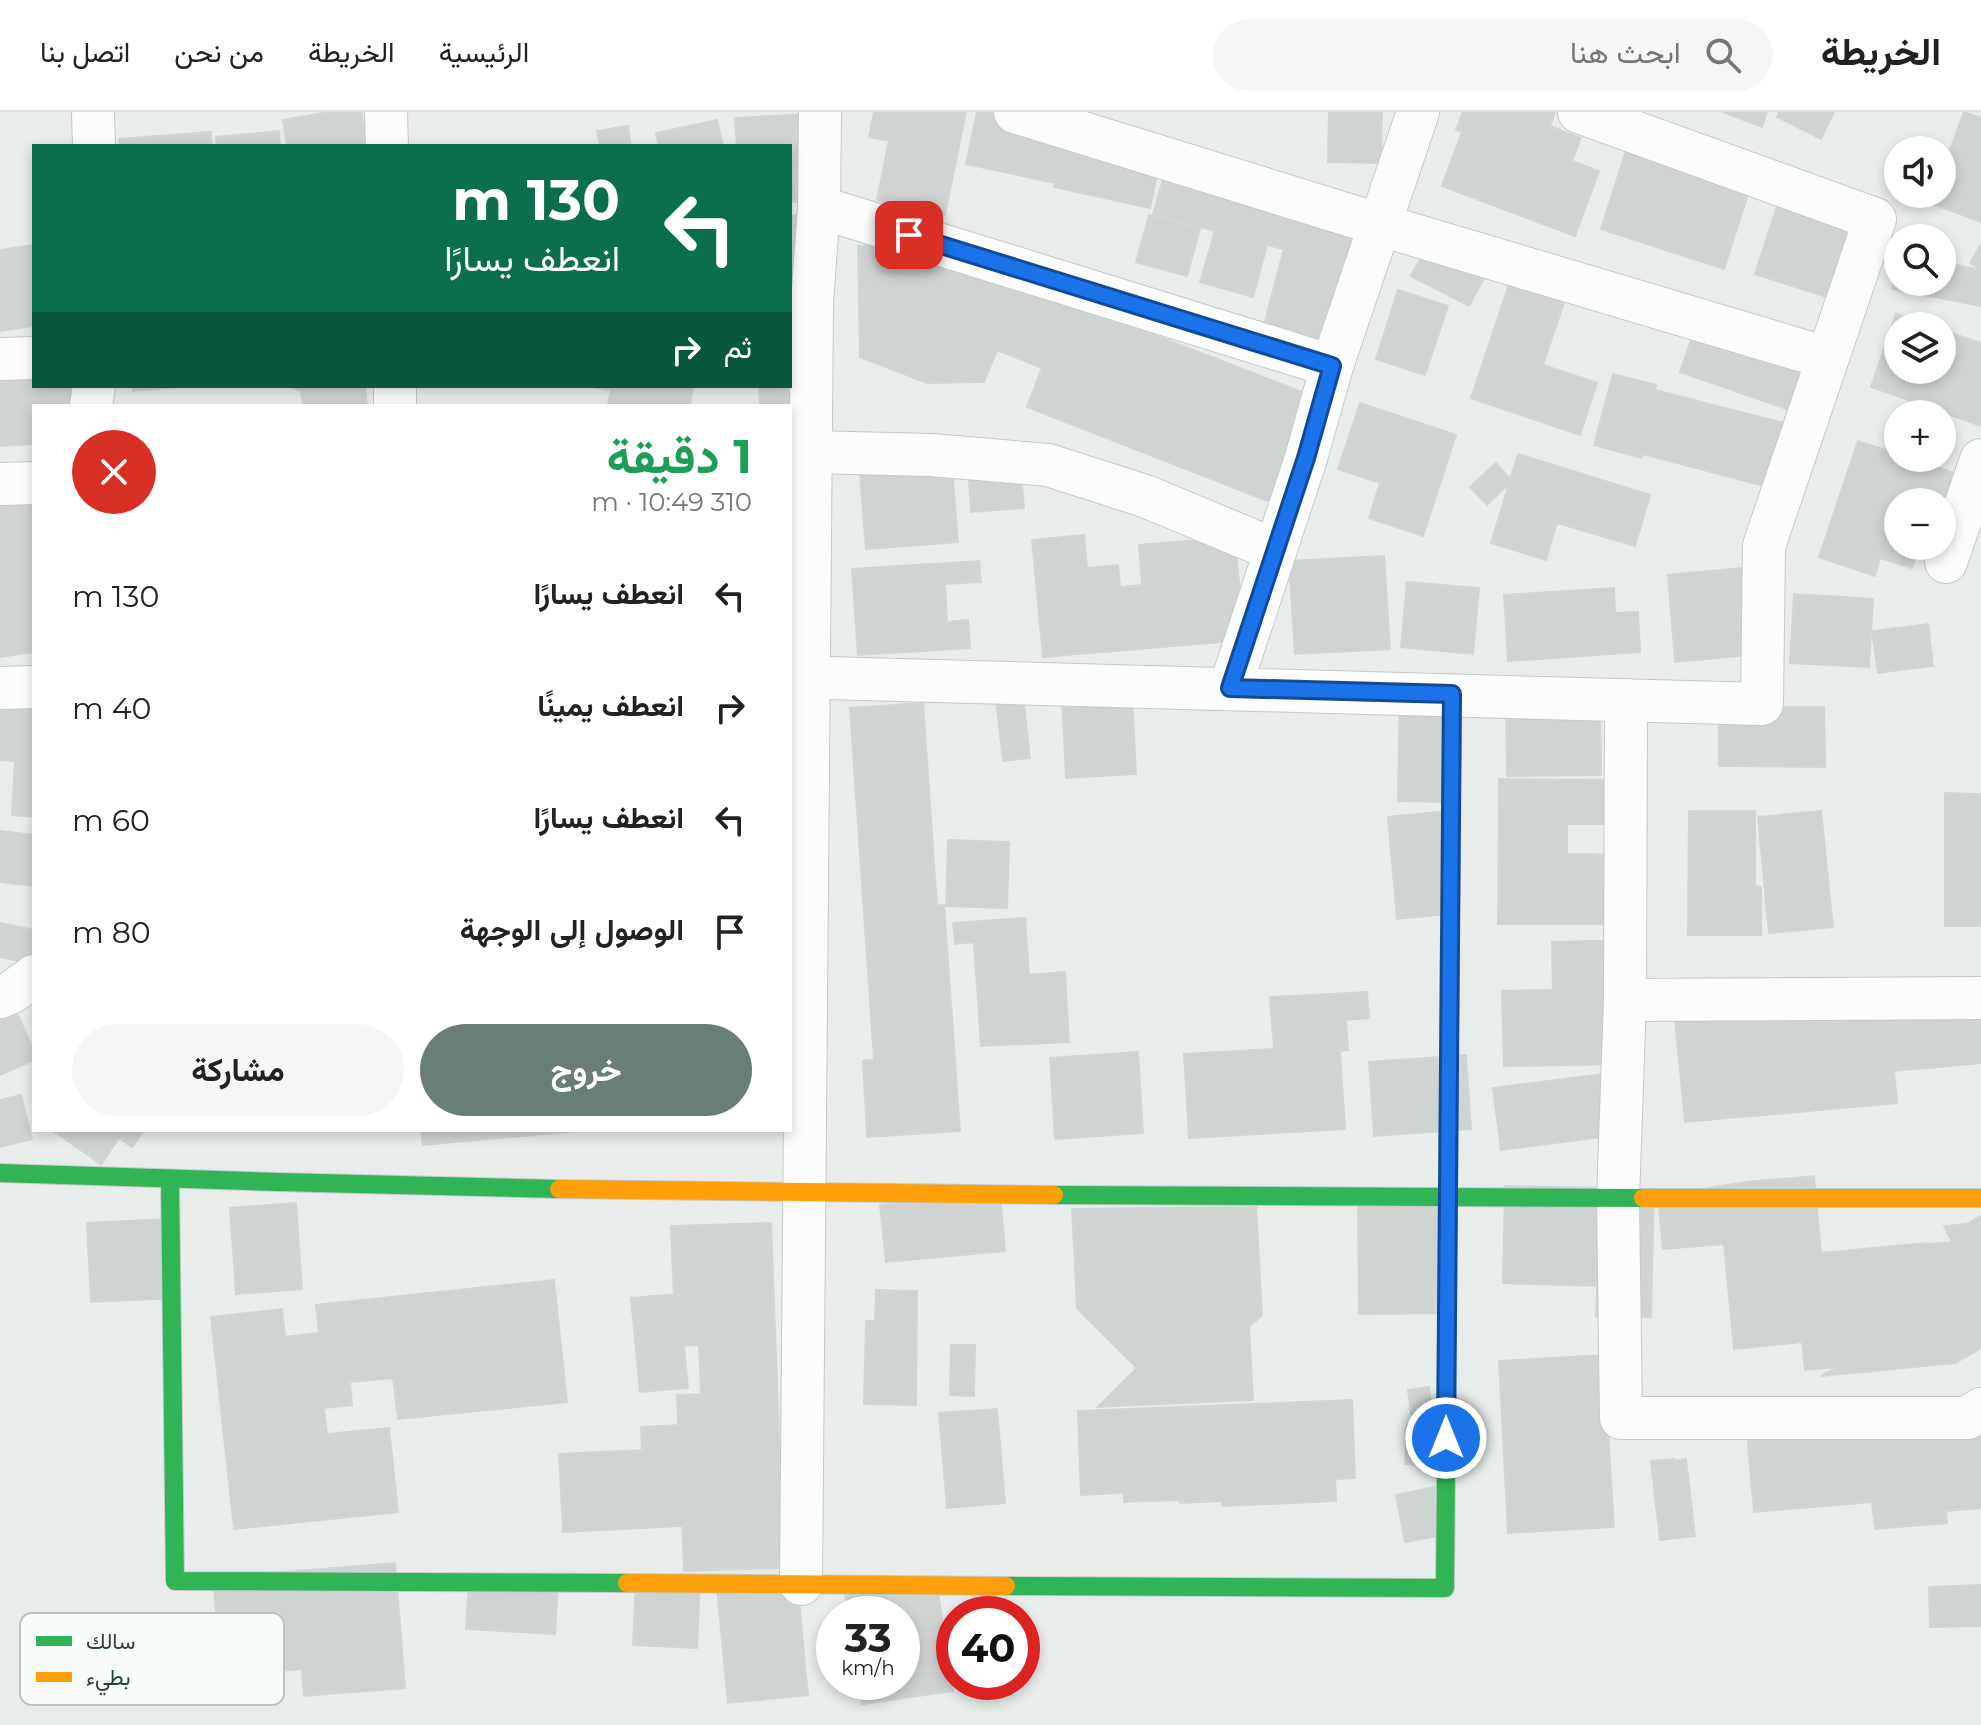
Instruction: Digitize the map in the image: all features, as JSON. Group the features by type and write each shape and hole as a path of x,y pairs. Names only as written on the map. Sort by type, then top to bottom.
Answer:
{"street":[{"path":"93,112 94,144"},
{"path":"386,112 387,144"},
{"path":"801,1584 805,1193 800,677 811,452 801,301 819,207 820,112"},
{"path":"1015,112 1827,358"},
{"path":"1230,688 1306,458 1332,366 1418,112"},
{"path":"800,677 1762,704 1764,546 1875,219 1579,112"},
{"path":"819,207 1332,366"},
{"path":"0,359 32,358"},
{"path":"811,452 931,455 1048,465 1145,496 1275,550"},
{"path":"1946,562 1981,460"},
{"path":"0,484 32,483"},
{"path":"0,688 32,687"},
{"path":"170,1180 175,1581 1445,1588 1452,694"},
{"path":"1626,700 1625,1000 1618,1199 1621,1418 1967,1418 1981,1409"},
{"path":"0,997 32,977"},
{"path":"1625,1000 1981,998"},
{"path":"0,1173 170,1180 805,1193 1618,1199 1981,1198"}],"building":[{"path":"329,112 361,112 367,144 287,144 283,120"},
{"path":"874,112 966,112 945,215 877,200 889,141 869,137"},
{"path":"977,112 1027,112 1164,142 1150,208 966,164"},
{"path":"1329,112 1382,112 1381,163 1328,162"},
{"path":"1463,112 1555,112 1550,126 1581,138 1572,161 1599,171 1575,236 1442,186 1462,132 1456,130"},
{"path":"1723,112 1767,112 1762,127"},
{"path":"1779,112 1834,112 1821,139 1777,117"},
{"path":"1964,112 1981,118 1981,222 1943,208 1956,208 1955,136"},
{"path":"810,114 815,201 792,202 792,144 737,144 735,118"},
{"path":"717,120 723,144 659,144 656,133"},
{"path":"1635,122 1750,188 1724,269 1601,229"},
{"path":"628,126 631,144 600,144 597,131"},
{"path":"279,131 280,144 217,144 216,137"},
{"path":"211,132 212,144 120,144 119,139"},
{"path":"1171,152 1374,213 1336,349 1263,328 1284,249 1267,245 1253,297 1200,282 1215,231 1153,214"},
{"path":"1787,176 1885,208 1854,306 1755,274"},
{"path":"803,214 809,276 792,278 792,216"},
{"path":"1149,215 1200,229 1187,276 1136,262"},
{"path":"1434,233 1492,263 1469,306 1411,276"},
{"path":"1981,244 1981,269 1970,263"},
{"path":"32,245 32,326 0,331 0,250"},
{"path":"908,245 1138,326 1134,327 1318,398 1288,500 1265,500 1027,407 1042,368 997,350 984,382 927,383 860,357 858,246"},
{"path":"1956,265 1981,270 1981,306 1929,296 1956,296"},
{"path":"1513,272 1568,291 1543,365 1597,383 1580,435 1471,398"},
{"path":"1398,290 1448,306 1425,375 1376,359"},
{"path":"1701,312 1828,356 1807,416 1680,372"},
{"path":"792,324 796,324 791,404 760,404 759,388 792,388"},
{"path":"1956,335 1981,343 1981,426 1956,417 1956,400 1908,400 1871,387 1884,349 1884,384 1956,384"},
{"path":"32,358 32,388 94,388 95,404 32,404 32,444 0,446 0,360"},
{"path":"1613,374 1656,385 1655,390 1799,427 1783,491 1643,454 1642,458 1594,445"},
{"path":"133,388 166,388 133,391"},
{"path":"294,388 365,388 367,404 303,404 301,391"},
{"path":"599,388 693,388 690,404 608,404 611,390"},
{"path":"1360,403 1456,435 1423,536 1369,518 1380,483 1338,469"},
{"path":"1858,441 1884,449 1884,472 1951,472 1960,475 1956,488 1884,488 1884,559 1880,558 1875,576 1819,557"},
{"path":"1518,454 1650,495 1635,546 1557,523 1546,560 1491,543"},
{"path":"1020,462 1024,508 971,512 968,465"},
{"path":"1496,463 1512,481 1487,505 1470,487"},
{"path":"952,467 958,542 866,549 860,474"},
{"path":"32,491 32,652 0,657 0,495"},
{"path":"1084,535 1087,568 1118,565 1120,587 1142,585 1139,545 1235,537 1244,640 1043,657 1032,540"},
{"path":"1384,556 1390,649 1295,654 1289,561"},
{"path":"1886,560 1915,560 1912,568"},
{"path":"979,561 981,582 945,584 947,622 968,620 970,648 858,655 852,569"},
{"path":"1761,566 1768,653 1675,662 1668,575"},
{"path":"1407,582 1479,588 1473,654 1401,647"},
{"path":"1614,588 1615,613 1638,612 1640,652 1508,661 1504,595"},
{"path":"1794,594 1873,599 1869,667 1790,663"},
{"path":"1928,624 1933,666 1878,673 1872,631"},
{"path":"1400,693 1457,695 1456,802 1398,801"},
{"path":"1132,694 1136,774 1066,778 1062,697"},
{"path":"1023,696 1030,758 1003,761 996,699"},
{"path":"0,699 32,701 32,817 12,815 15,761 0,760"},
{"path":"923,703 937,906 944,905 960,1131 867,1137 863,1061 874,1060 850,708"},
{"path":"1719,707 1824,707 1825,767 1719,766"},
{"path":"1600,712 1601,775 1507,776 1506,713"},
{"path":"1499,779 1624,780 1624,824 1567,824 1567,854 1629,855 1629,924 1498,924"},
{"path":"1945,793 1981,794 1981,926 1945,926"},
{"path":"1448,811 1457,913 1397,919 1388,817"},
{"path":"1689,811 1755,811 1755,886 1761,887 1761,935 1688,935"},
{"path":"1821,811 1833,927 1769,933 1758,817"},
{"path":"0,831 32,835 32,886 0,882"},
{"path":"948,840 1009,842 1007,908 946,906"},
{"path":"1025,918 1029,975 1065,972 1069,1042 981,1046 974,942 955,944 953,923"},
{"path":"0,923 32,930 32,964 0,957"},
{"path":"1628,940 1621,1064 1504,1066 1502,991 1553,990 1552,942"},
{"path":"1981,984 1981,1063 1894,1071 1897,1103 1685,1122 1675,1020"},
{"path":"1367,992 1369,1018 1346,1020 1348,1050 1340,1051 1345,1129 1189,1138 1184,1054 1274,1049 1270,997"},
{"path":"14,1006 32,1046 32,1061 0,1075 0,1012"},
{"path":"1138,1052 1143,1133 1055,1139 1050,1058"},
{"path":"1466,1055 1471,1129 1374,1136 1369,1062"},
{"path":"1603,1074 1611,1136 1501,1150 1493,1088"},
{"path":"21,1095 32,1139 0,1147 0,1100"},
{"path":"55,1132 143,1132 132,1147 119,1138 101,1164"},
{"path":"421,1132 565,1132 423,1145"},
{"path":"1814,1176 1821,1253 1952,1242 1944,1226 1967,1224 1981,1216 1981,1348 1955,1363 1821,1376 1837,1367 1805,1370 1802,1342 1734,1349 1724,1244 1663,1249 1658,1196 1747,1182"},
{"path":"1505,1186 1654,1189 1651,1317 1596,1316 1597,1286 1503,1283"},
{"path":"1452,1188 1454,1313 1359,1314 1358,1189"},
{"path":"1000,1194 1005,1251 886,1262 880,1205"},
{"path":"296,1203 302,1289 236,1294 230,1208"},
{"path":"1256,1207 1262,1315 1249,1327 1253,1400 1098,1407 1137,1368 1077,1308 1072,1209"},
{"path":"170,1219 174,1298 91,1302 87,1223"},
{"path":"771,1223 784,1568 684,1571 677,1395 701,1394 699,1345 676,1346 671,1226"},
{"path":"554,1280 567,1402 398,1419 393,1378 350,1382 352,1405 324,1408 327,1434 389,1428 398,1512 234,1529 211,1317 282,1309 285,1337 319,1333 316,1305"},
{"path":"876,1290 917,1291 916,1405 864,1404 866,1321 875,1321"},
{"path":"679,1294 688,1388 640,1392 631,1298"},
{"path":"951,1345 975,1345 974,1396 950,1395"},
{"path":"1624,1354 1608,1432 1614,1527 1508,1533 1499,1361"},
{"path":"1429,1387 1432,1411 1411,1414 1408,1390"},
{"path":"1352,1400 1355,1478 1335,1479 1336,1501 1222,1506 1222,1501 1124,1502 1124,1493 1081,1495 1078,1411"},
{"path":"997,1409 1005,1503 947,1508 939,1413"},
{"path":"1981,1414 1981,1508 1946,1511 1947,1523 1875,1529 1872,1502 1754,1512 1747,1433"},
{"path":"702,1424 706,1478 697,1478 699,1525 563,1532 559,1454 642,1450 641,1427"},
{"path":"1407,1425 1445,1427 1444,1466 1405,1464"},
{"path":"1686,1459 1695,1536 1660,1540 1651,1461"},
{"path":"1440,1486 1449,1534 1405,1542 1396,1495"},
{"path":"395,1563 405,1688 304,1696 302,1669 284,1671 284,1613 216,1613 213,1578"},
{"path":"636,1577 700,1580 697,1648 633,1645"},
{"path":"469,1578 558,1584 555,1634 466,1629"},
{"path":"936,1580 938,1596 936,1596 936,1693 920,1696 920,1596 845,1596 845,1593"},
{"path":"797,1581 808,1695 728,1703 717,1588"},
{"path":"1981,1585 1981,1626 1930,1627 1929,1587"},
{"path":"861,1700 890,1700 862,1704"}],"traffic: fast":[{"path":"1449,1044 1452,694"},
{"path":"0,1173 559,1189"},
{"path":"170,1180 175,1581 627,1583"},
{"path":"1054,1195 1643,1198"},
{"path":"1006,1586 1445,1588 1447,1345"}],"traffic: slow":[{"path":"1447,1345 1449,1044"},
{"path":"559,1189 1054,1195"},
{"path":"1643,1198 1981,1198"},
{"path":"627,1583 1006,1586"}],"route":[{"path":"909,235 1332,366 1306,458 1230,688 1452,694 1446,1438"}]}
